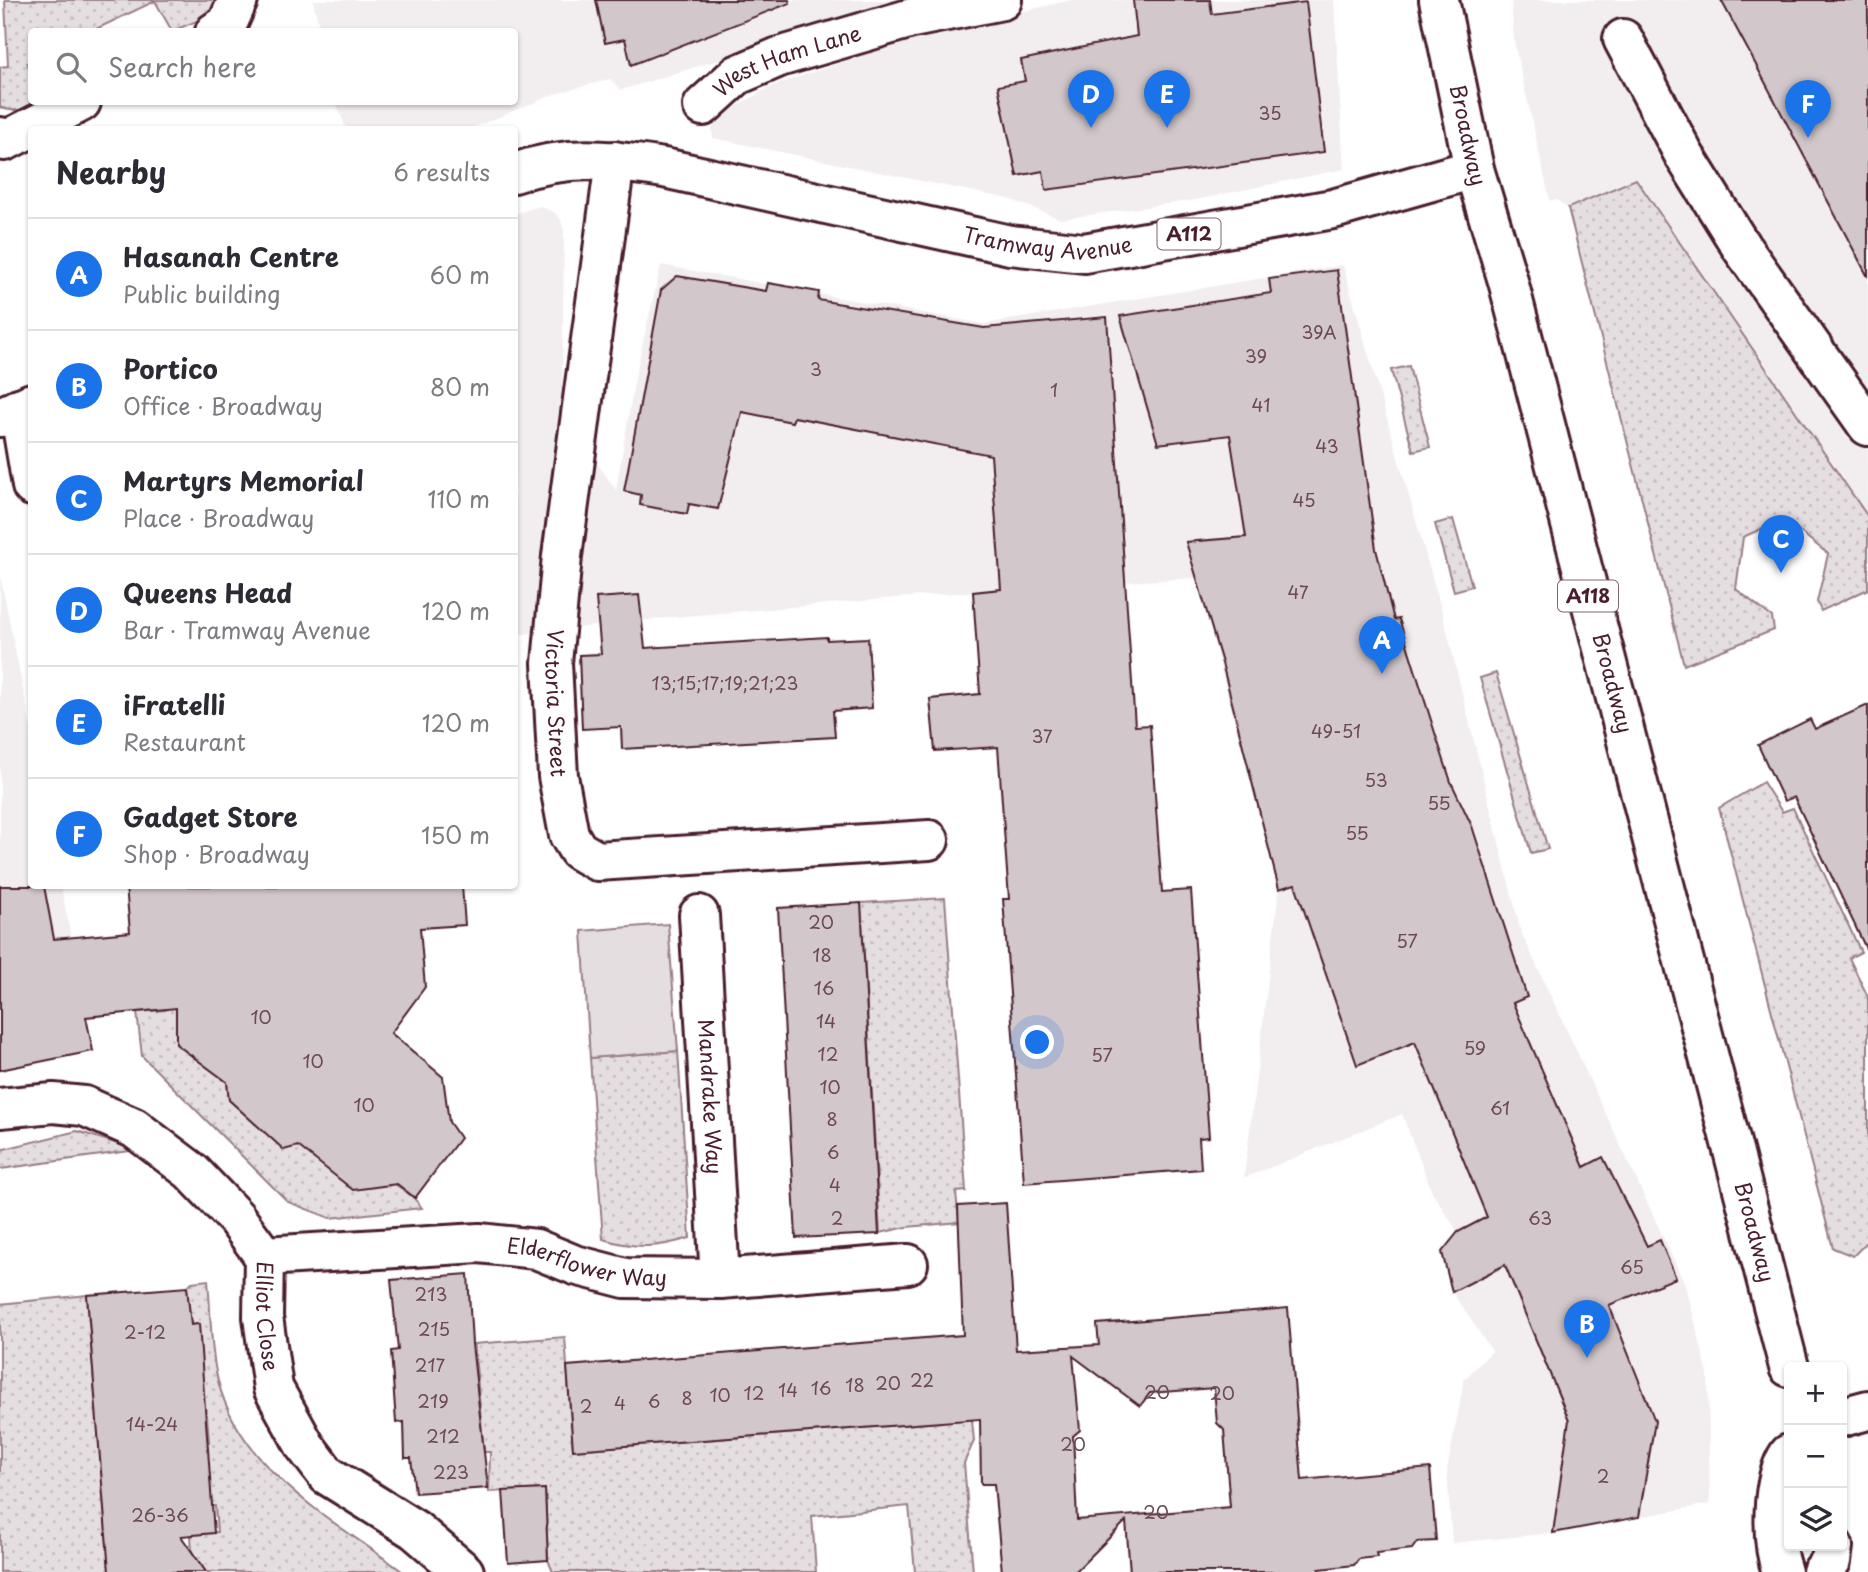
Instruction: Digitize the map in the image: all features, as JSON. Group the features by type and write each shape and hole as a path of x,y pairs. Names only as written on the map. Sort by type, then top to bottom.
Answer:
{"street":[{"path":"222,28 228,25 238,0"},
{"name":"West Ham Lane","path":"703,106 737,75 779,57 912,18 1002,0"},
{"name":"Broadway","path":"1439,0 1474,169 1508,281 1788,1362"},
{"path":"1623,39 1684,155 1742,248 1868,426"},
{"path":"34,126 75,105"},
{"path":"0,137 5,141 28,129"},
{"name":"A112","path":"518,172 590,158 615,161"},
{"name":"Tramway Avenue","path":"615,161 664,168 1010,246 1084,253 1333,209 1474,169"},
{"name":"Victoria Street","path":"615,161 562,556 552,663 558,776 569,835 578,849 597,861 929,841"},
{"path":"17,409 28,465"},
{"name":"Mandrake Way","path":"699,915 720,1279"},
{"name":"Elliot Close","path":"0,1108 53,1103 84,1106 118,1119 191,1171 236,1218 264,1256 263,1317 273,1388 305,1446 327,1475 415,1530 464,1572"},
{"name":"Elderflower Way","path":"264,1256 479,1243 536,1249 575,1265 625,1278 720,1279 908,1264"},
{"path":"1847,1416 1868,1410"},
{"path":"1782,1572 1776,1546 1775,1524 1780,1467 1784,1461"},
{"path":"1822,1572 1831,1561 1832,1551"}],"shaded area":[{"path":"5,0 217,0 207,17 180,28 170,28 155,1 98,28 28,28 28,105 35,105 31,107 15,110 0,107 0,67 8,66"},
{"path":"313,0 911,0 621,90 610,79 555,94 477,126 345,126 337,105 518,105 518,28 319,28"},
{"path":"1071,0 1334,0 1344,169 1195,200 1061,219 1009,199 713,138 712,128 734,108 772,86 930,33"},
{"path":"1511,0 1868,0 1868,516 1637,179 1568,208 1555,199 1550,201 1514,41"},
{"path":"1636,179 1868,517 1868,589 1821,611 1817,602 1828,554 1784,519 1743,537 1736,589 1772,617 1774,630 1684,665 1568,208"},
{"path":"540,206 555,213 561,220 564,231 562,414 616,490 636,372 661,265 984,324 1343,265 1443,615 1521,932 1686,1286 1708,1375 1710,1504 1553,1533 1452,1543 1447,1470 1464,1380 1492,1351 1452,1292 1442,1252 1458,1232 1432,1192 1402,1114 1244,1178 1279,889 1197,578 1001,589 674,617 518,635 518,213"},
{"path":"1409,366 1430,447 1413,451 1391,370"},
{"path":"1453,519 1472,586 1454,591 1435,524"},
{"path":"0,574 28,714 28,889 62,889 93,1051 0,1070"},
{"path":"1496,673 1548,849 1531,853 1480,678"},
{"path":"1763,782 1782,812 1793,808 1861,952 1849,958 1868,997 1868,1241 1853,1256 1833,1248 1719,808"},
{"path":"945,898 966,1191 956,1192 959,1222 907,1227 880,1233 861,903"},
{"path":"668,924 678,1051 590,1058 582,931"},
{"path":"177,996 176,1044 227,1082 229,1100 284,1149 298,1146 366,1170 399,1186 422,1208 330,1218 288,1202 142,1056 137,1012 166,1010"},
{"path":"678,1051 690,1238 646,1246 603,1239 590,1058"},
{"path":"77,1131 137,1150 0,1169 0,1150"},
{"path":"208,1280 215,1369 230,1413 247,1442 268,1468 293,1491 403,1572 206,1572 192,1552 191,1535 217,1532 215,1506 206,1506 201,1443 209,1442 207,1416 198,1416 198,1324 191,1325 187,1287 192,1282"},
{"path":"87,1295 107,1542 125,1572 0,1572 0,1304"},
{"path":"565,1337 573,1450 941,1422 964,1338 974,1441 964,1463 973,1572 915,1572 909,1506 812,1516 816,1572 553,1572 548,1560 545,1489 489,1492 490,1452 484,1452 474,1344"}],"building":[{"path":"596,0 789,0 790,3 631,65 625,39 605,43"},
{"path":"1133,0 1210,0 1212,14 1306,2 1324,152 1046,190 1043,171 1017,176 998,86 1025,81 1021,60 1137,36"},
{"path":"1721,0 1868,0 1868,277 1748,50"},
{"path":"1337,270 1376,549 1394,620 1399,619 1451,782 1472,826 1527,997 1513,1003 1584,1167 1603,1157 1647,1246 1660,1240 1676,1278 1609,1305 1655,1421 1639,1517 1553,1533 1569,1420 1505,1265 1452,1292 1442,1252 1458,1232 1487,1217 1415,1042 1357,1065 1295,884 1279,889 1222,663 1186,542 1246,537 1230,435 1158,444 1120,316 1271,293 1269,279"},
{"path":"677,276 766,291 768,283 819,292 818,300 984,328 1107,317 1135,726 1150,725 1162,892 1191,890 1209,1137 1199,1138 1201,1169 1024,1183 1003,899 1009,899 998,747 935,751 930,699 980,694 973,592 1001,589 991,455 794,417 792,422 742,412 718,509 689,504 687,514 640,505 641,495 624,491 661,290"},
{"path":"639,595 645,648 827,637 827,640 868,638 872,708 833,711 835,737 622,749 621,727 582,729 579,655 601,654 596,598"},
{"path":"1868,705 1868,953 1794,797 1784,801 1758,745 1810,719 1815,729"},
{"path":"0,886 45,889 54,939 130,932 126,889 462,889 465,925 420,928 425,987 391,1033 443,1077 449,1122 460,1138 415,1198 397,1184 353,1190 298,1146 284,1150 229,1100 227,1082 176,1044 176,1008 86,1017 93,1051 0,1070"},
{"path":"861,903 879,1234 796,1238 778,908"},
{"path":"1006,1203 1016,1350 1099,1345 1097,1324 1288,1308 1302,1480 1430,1468 1436,1541 1417,1542 1412,1549 1376,1553 1377,1557 1359,1559 1354,1565 1319,1569 1320,1572 1130,1572 1126,1521 1075,1572 1002,1572 994,1484 981,1484 980,1419 573,1450 567,1366 963,1335 958,1206","holes":["1073,1356 1140,1406 1150,1393 1214,1388 1217,1423 1224,1430 1230,1507 1077,1520 1073,1436 1080,1430"]},
{"path":"468,1274 472,1344 488,1488 415,1493 411,1458 405,1458 404,1422 396,1423 391,1351 398,1350 391,1280"},
{"path":"187,1287 191,1325 199,1324 214,1533 181,1536 206,1572 109,1572 87,1295"},
{"path":"545,1489 548,1560 508,1563 503,1491"}],"place":[{"name":"Queens Head","path":"1091,128"},
{"name":"iFratelli","path":"1167,128"},
{"name":"Gadget Store","path":"1808,138"},
{"name":"Martyrs Memorial","path":"1781,573"},
{"name":"Hasanah Centre","path":"1382,674"},
{"name":"Portico","path":"1587,1358"}]}
